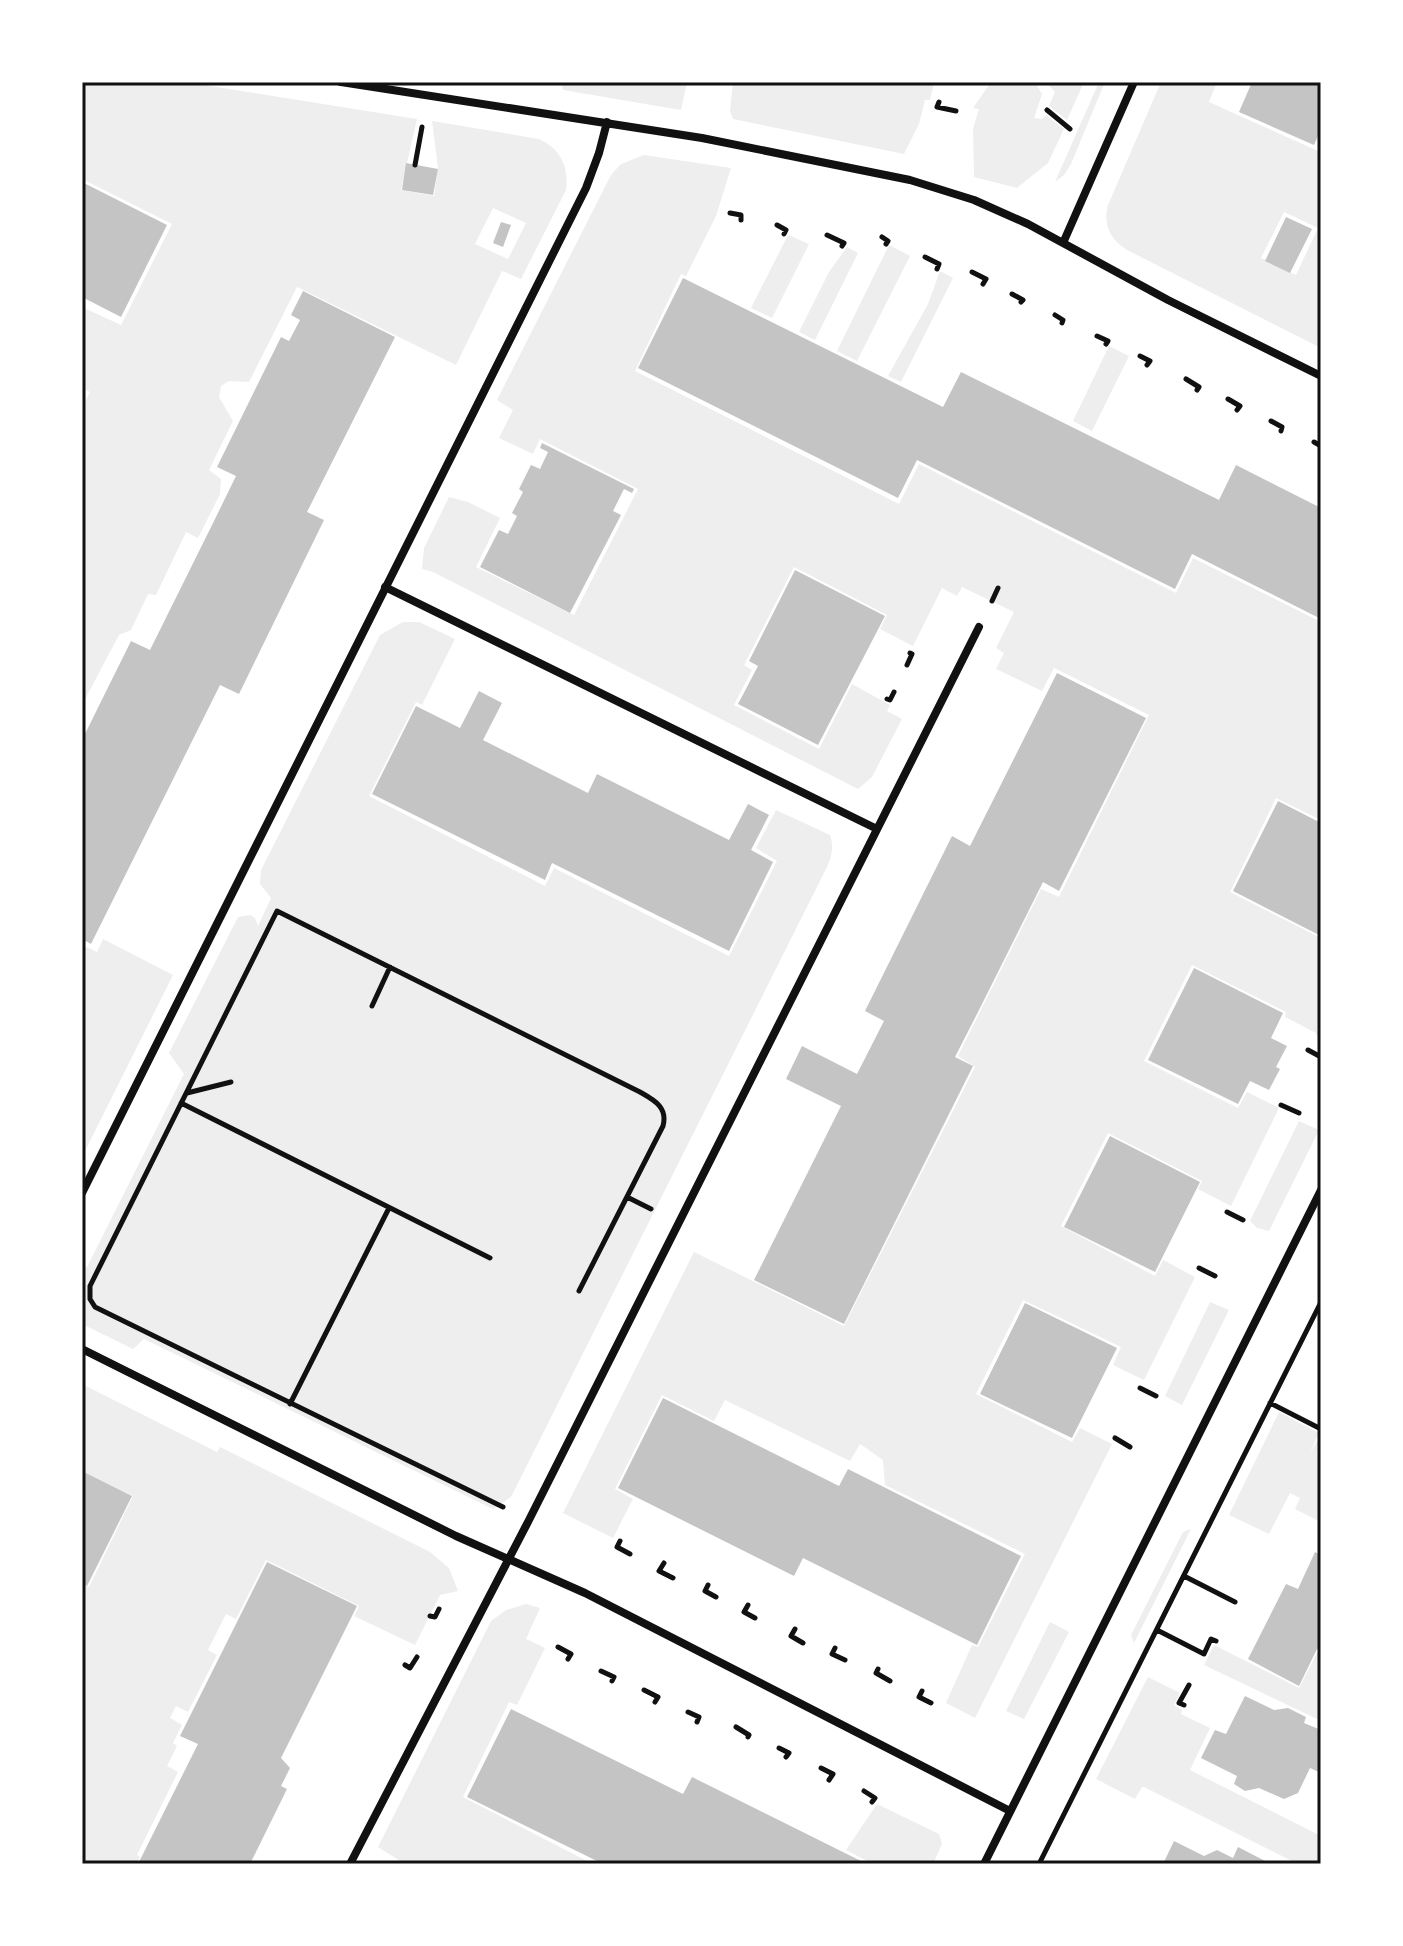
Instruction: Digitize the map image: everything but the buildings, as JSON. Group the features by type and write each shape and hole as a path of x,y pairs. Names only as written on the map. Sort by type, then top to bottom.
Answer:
{"street":[{"path":"341,82 607,122 904,179 974,200 1321,376"},
{"path":"1063,243 1134,82"},
{"path":"82,1193 586,188 607,122"},
{"path":"385,587 877,829"},
{"path":"350,1864 529,1520 979,627"},
{"path":"984,1864 1321,1190"},
{"path":"82,1349 456,1536 605,1603 1010,1811"}],"path":[{"path":"939,102 937,107 956,111"},
{"path":"1047,110 1070,129"},
{"path":"730,213 741,215 741,220"},
{"path":"777,225 786,230 784,234"},
{"path":"827,235 844,243 842,246"},
{"path":"882,237 888,241 886,244"},
{"path":"925,257 939,264 937,269"},
{"path":"972,272 986,279 983,284"},
{"path":"1012,294 1023,300 1021,302"},
{"path":"1055,315 1063,320 1062,323"},
{"path":"1097,336 1108,341 1106,344"},
{"path":"1140,356 1150,361 1147,365"},
{"path":"1186,379 1199,387 1197,390"},
{"path":"1228,399 1240,406 1237,410"},
{"path":"1271,421 1282,427 1281,431"},
{"path":"1314,442 1321,446"},
{"path":"907,665 910,653"},
{"path":"887,699 890,700 894,692"},
{"path":"529,1520 95,1307 90,1299 90,1286 277,911 640,1092 660,1105 665,1116 660,1132 579,1291"},
{"path":"372,1006 390,967"},
{"path":"1308,1050 1321,1057"},
{"path":"187,1093 231,1082"},
{"path":"181,1103 490,1258"},
{"path":"1281,1105 1299,1113"},
{"path":"290,1404 389,1208"},
{"path":"1227,1212 1243,1220"},
{"path":"1199,1268 1215,1276"},
{"path":"82,1299 90,1299"},
{"path":"1039,1864 1321,1302"},
{"path":"1140,1388 1156,1396"},
{"path":"1270,1403 1321,1429"},
{"path":"1115,1438 1130,1447"},
{"path":"620,1541 617,1547 630,1554"},
{"path":"664,1563 659,1571 673,1578"},
{"path":"1184,1576 1235,1602"},
{"path":"708,1585 705,1591 716,1597"},
{"path":"748,1605 744,1612 755,1618"},
{"path":"430,1616 435,1617 439,1609"},
{"path":"795,1629 791,1636 803,1643"},
{"path":"1157,1630 1204,1654 1211,1639 1216,1641"},
{"path":"558,1647 571,1654 568,1659"},
{"path":"835,1648 832,1654 845,1660"},
{"path":"405,1665 410,1668 417,1657"},
{"path":"878,1669 876,1673 890,1681"},
{"path":"601,1671 614,1677 612,1681"},
{"path":"1184,1705 1179,1703 1189,1685"},
{"path":"644,1690 658,1697 655,1702"},
{"path":"922,1691 919,1697 931,1703"},
{"path":"688,1712 699,1717 697,1722"},
{"path":"736,1727 748,1737"},
{"path":"779,1748 789,1753 786,1757"},
{"path":"1078,1765 1086,1769"},
{"path":"821,1768 833,1774 829,1780"},
{"path":"864,1791 875,1798 872,1802"}],"shaded area":[{"path":"93,82 185,82 417,119 401,190 434,196 438,168 432,121 539,139 558,153 565,166 567,182 566,190 521,279 502,271 456,365 297,287 249,382 229,381 221,386 219,397 233,421 209,470 221,479 220,494 198,538 186,532 156,595 148,594 131,630 119,635 82,705 82,408 90,392 82,388 82,307 121,325 172,224 82,179 82,86","holes":["493,208 526,223 508,259 475,244"]},
{"path":"561,82 687,82 681,110 563,90"},
{"path":"733,82 934,82 930,100 925,100 919,124 904,154 733,119 730,111"},
{"path":"991,82 1035,82 1042,94 1034,118 1043,119 1046,115 1064,129 1048,163 1017,188 974,177 973,129 979,109 973,108"},
{"path":"1046,82 1084,82 1067,120 1049,106 1055,92"},
{"path":"1099,82 1105,82 1071,164 1055,182"},
{"path":"1161,82 1217,82 1209,102 1318,151 1321,144 1321,348 1127,250 1109,231 1106,219 1108,205","holes":["1284,212 1318,228 1296,275 1261,258"]},
{"path":"644,155 731,168 716,216 686,276 681,274 635,371 899,504 919,464 1176,593 1193,558 1321,622 1321,820 1276,798 1230,892 1321,938 1321,1050 1316,1033 1285,1017 1286,1012 1192,965 1144,1061 1238,1108 1247,1092 1279,1108 1231,1206 1198,1189 1202,1181 1108,1133 1061,1226 1155,1276 1163,1260 1195,1277 1144,1380 1113,1365 1121,1347 1023,1300 976,1394 1072,1442 1080,1428 1112,1444 975,1718 946,1703 972,1645 978,1647 1025,1554 885,1485 883,1460 860,1444 850,1461 725,1400 714,1421 662,1395 615,1489 633,1499 613,1538 563,1513 694,1252 844,1326 975,1067 958,1056 1041,889 1059,897 1149,715 1054,668 1042,691 996,669 1004,653 996,648 1014,612 962,587 957,596 942,588 913,646 880,629 887,615 794,567 744,665 752,670 734,705 819,749 852,684 890,705 887,711 902,719 872,777 858,789 422,569 424,548 449,497 468,502 500,518 476,567 574,615 638,489 540,439 533,454 499,438 513,410 497,400 611,175 621,164"},
{"path":"788,235 809,244 772,318 751,308"},
{"path":"889,245 910,256 857,361 837,351"},
{"path":"847,247 858,253 815,340 799,332 829,272"},
{"path":"940,271 953,278 901,382 888,376 928,304"},
{"path":"1109,346 1129,356 1092,431 1073,421"},
{"path":"403,622 419,622 455,639 422,705 416,702 369,796 545,886 554,868 729,956 777,861 756,848 776,810 830,835 832,841 832,853 826,870 511,1497 493,1509 144,1339 133,1349 82,1324 82,1266 87,1267 184,1074 169,1053 238,917 250,915 258,926 271,898 260,884 261,870 380,635"},
{"path":"103,939 173,975 82,1157 82,945 97,952"},
{"path":"1299,1121 1319,1130 1269,1231 1257,1228 1250,1221"},
{"path":"1210,1302 1229,1310 1182,1405 1165,1396"},
{"path":"82,1384 217,1452 220,1447 430,1552 449,1568 458,1591 440,1595 415,1645 354,1616 359,1606 266,1560 236,1619 226,1614 208,1650 217,1655 188,1712 176,1706 170,1718 182,1725 173,1743 177,1746 167,1766 178,1772 137,1855 140,1857 136,1864 82,1864 82,1584 89,1587 133,1496 82,1471"},
{"path":"1279,1412 1319,1433 1310,1453 1321,1435 1321,1522 1295,1509 1300,1498 1290,1493 1269,1534 1229,1515"},
{"path":"1191,1529 1134,1643 1131,1635 1183,1532"},
{"path":"526,1604 540,1608 526,1639 545,1648 517,1705 509,1702 463,1797 593,1864 405,1864 378,1847 491,1621 506,1610"},
{"path":"1050,1622 1069,1632 1024,1719 1006,1711"},
{"path":"1214,1645 1299,1688 1317,1653 1321,1652 1321,1721 1204,1665"},
{"path":"1148,1677 1180,1693 1174,1705 1182,1710 1181,1714 1210,1728 1190,1770 1321,1836 1321,1864 1298,1864 1144,1787 1135,1799 1096,1779"},
{"path":"877,1804 939,1834 942,1844 933,1864 873,1864 846,1850"}]}
